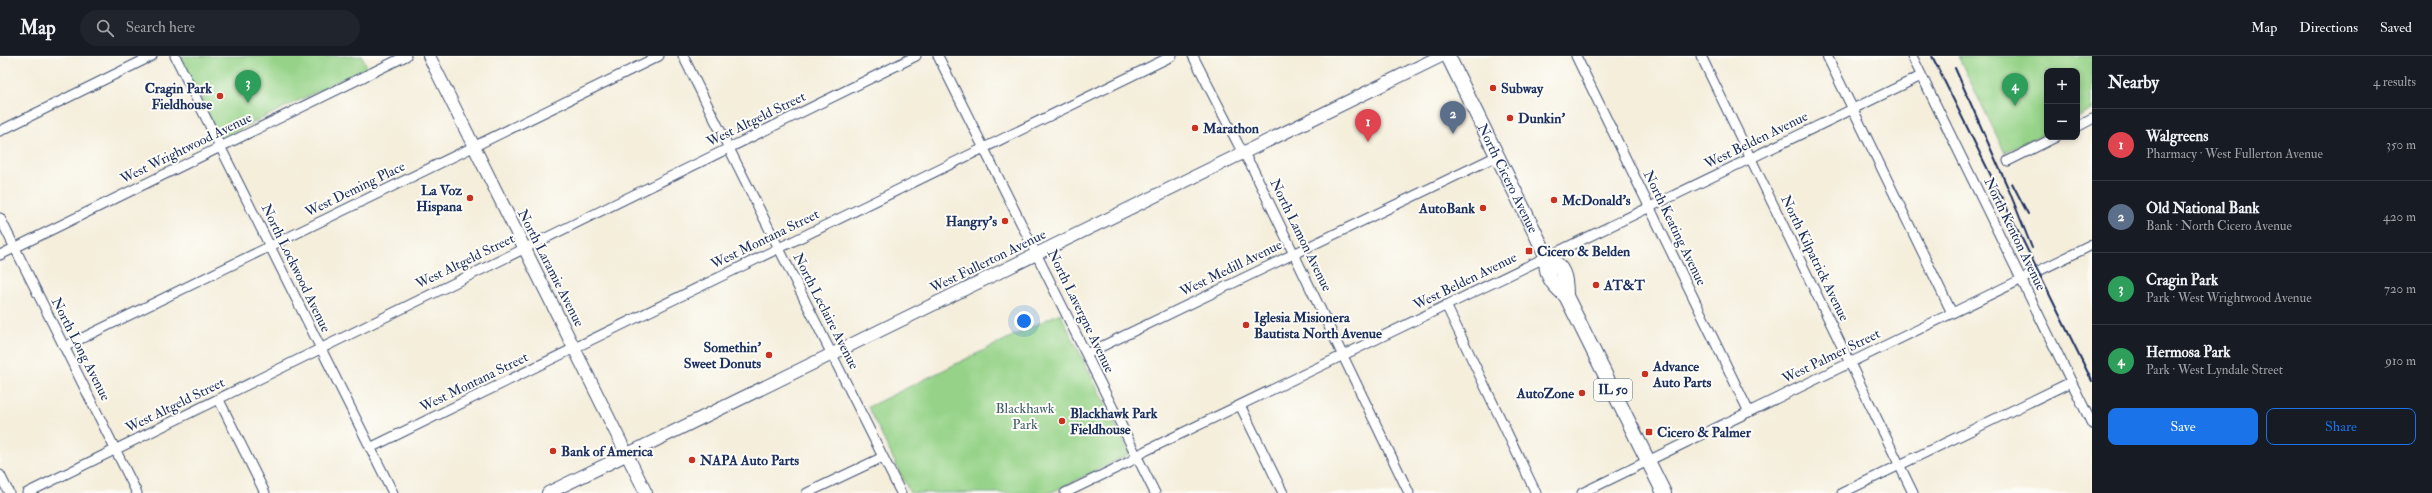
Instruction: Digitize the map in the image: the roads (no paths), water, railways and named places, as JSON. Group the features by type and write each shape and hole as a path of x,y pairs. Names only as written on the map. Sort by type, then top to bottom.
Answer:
{"main road":[{"name":"North Laramie Avenue","path":"429,56 646,493"},
{"name":"West Fullerton Avenue","path":"548,493 1441,56"},
{"name":"North Cicero Avenue","path":"1448,56 1547,257 1558,263 1566,280 1566,296 1664,493"}],"street":[{"path":"0,131 152,56"},
{"name":"North Lockwood Avenue","path":"174,56 393,493"},
{"name":"West Wrightwood Avenue","path":"0,255 406,56"},
{"name":"West Deming Place","path":"64,346 658,56"},
{"name":"North Leclaire Avenue","path":"683,56 901,493"},
{"name":"West Altgeld Street","path":"27,493 219,400 524,248 916,56"},
{"name":"North Lavergne Avenue","path":"938,56 1155,493"},
{"name":"West Montana Street","path":"370,448 1172,56"},
{"name":"North Lamon Avenue","path":"1194,56 1294,253 1409,493"},
{"name":"North Keating Avenue","path":"1576,56 1749,412"},
{"name":"North Kilpatrick Avenue","path":"1701,56 1913,493"},
{"path":"1827,56 1952,313"},
{"name":"North Kenton Avenue","path":"1912,56 2092,424"},
{"name":"West Belden Avenue","path":"1065,493 1240,405 1921,76"},
{"path":"2080,125 2092,119"},
{"path":"2008,161 2050,140"},
{"name":"West Medill Avenue","path":"1086,354 1497,156"},
{"name":"North Long Avenue","path":"0,218 137,493"},
{"name":"West Palmer Street","path":"1582,493 2092,245"},
{"path":"1446,305 1536,493"},
{"path":"1842,493 2071,382"},
{"path":"219,400 265,493"},
{"path":"1240,405 1283,493"},
{"path":"807,493 883,456"},
{"path":"0,475 9,493"}],"railway":[{"path":"1932,56 2092,381"},
{"path":"1955,68 2008,188 2032,248"},
{"path":"2012,183 2028,214"}],"place":[{"name":"Subway","path":"1493,88"},
{"name":"Cragin Park Fieldhouse","path":"220,96"},
{"name":"Cragin Park","path":"248,103"},
{"name":"Hermosa Park","path":"2015,106"},
{"name":"Dunkin'","path":"1510,118"},
{"name":"Marathon","path":"1195,128"},
{"name":"Old National Bank","path":"1453,134"},
{"name":"Walgreens","path":"1368,142"},
{"name":"La Voz Hispana","path":"470,198"},
{"name":"McDonald's","path":"1554,200"},
{"name":"AutoBank","path":"1483,208"},
{"name":"Hangry's","path":"1005,221"},
{"name":"Cicero & Belden","path":"1529,251"},
{"name":"AT&T","path":"1596,285"},
{"name":"Iglesia Misionera Bautista North Avenue","path":"1246,325"},
{"name":"Somethin’ Sweet Donuts","path":"769,355"},
{"name":"Advance Auto Parts","path":"1645,374"},
{"name":"AutoZone","path":"1582,393"},
{"name":"Blackhawk Park Fieldhouse","path":"1062,421"},
{"name":"Cicero & Palmer","path":"1649,432"},
{"name":"Bank of America","path":"553,451"},
{"name":"NAPA Auto Parts","path":"692,460"}],"park label":[{"name":"Blackhawk Park","path":"1025,416"}]}
